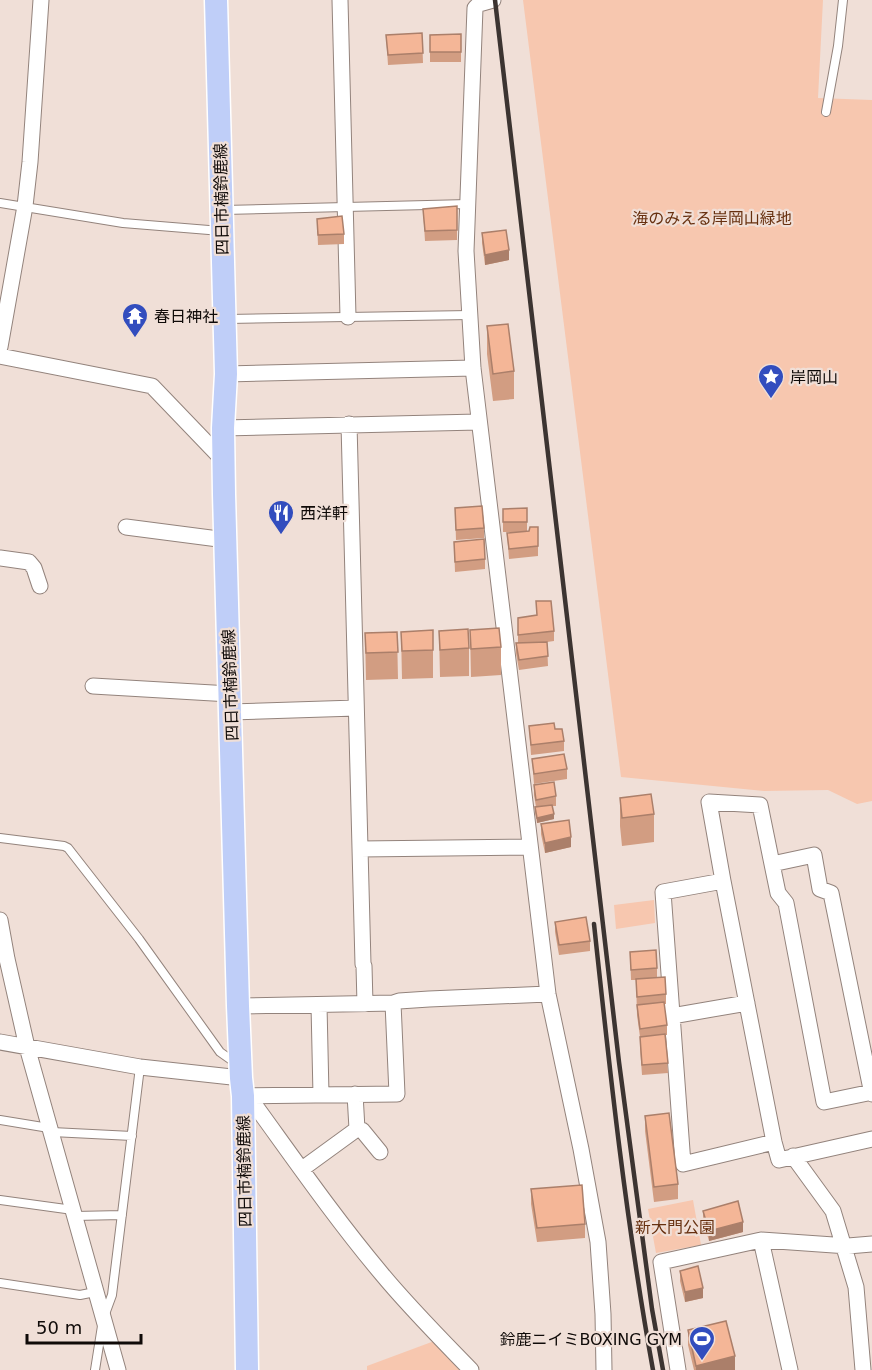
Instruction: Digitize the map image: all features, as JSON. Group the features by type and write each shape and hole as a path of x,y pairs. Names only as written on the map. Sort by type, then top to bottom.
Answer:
{"main road":[{"name":"四日市楠鈴鹿線","path":"216,0 226,374 223,428 225,540 238,1006 243,1084 247,1370"}],"street":[{"path":"0,347 25,206 36,99 41,0"},
{"path":"340,0 348,317"},
{"path":"493,0 479,4 476,8 466,251 472,368 498,634 530,847 548,994 598,1242 604,1370"},
{"path":"0,356 152,386 224,461"},
{"path":"226,374 472,368"},
{"path":"223,428 478,422"},
{"path":"349,424 361,639 356,708 365,1004"},
{"path":"126,527 225,540"},
{"path":"0,558 29,562 34,568 40,586"},
{"path":"93,686 230,703 356,708"},
{"path":"772,864 814,855 820,890 831,893 872,1093 824,1102 786,903 778,893 772,864 760,805 709,802 779,1160 872,1139"},
{"path":"360,849 530,847"},
{"path":"723,881 663,892 683,1164 774,1142"},
{"path":"0,920 27,1047 118,1370"},
{"path":"238,1006 393,1004 399,1001 429,999 548,994"},
{"path":"672,1016 747,1003"},
{"path":"0,1042 140,1067 321,1095 397,1094 393,1004"},
{"path":"319,1005 321,1095"},
{"path":"243,1084 302,1169 380,1272 471,1370"},
{"path":"356,1094 357,1129"},
{"path":"302,1169 357,1129"},
{"path":"357,1129 362,1130 380,1152"},
{"path":"793,1156 833,1211 856,1287 867,1351 863,1370"},
{"path":"761,1240 790,1370"},
{"path":"678,1370 661,1262 761,1240 843,1245 872,1244"},
{"path":"856,1287 872,1284"}],"lane":[{"path":"826,112 838,46 843,0"},
{"path":"0,202 123,223 222,221 345,207 468,204"},
{"path":"224,319 470,315"},
{"path":"0,838 68,848 139,939 243,1084"},
{"path":"95,1370 100,1333 112,1295 140,1067"},
{"path":"0,1120 51,1130 132,1136"},
{"path":"0,1200 74,1213 122,1215"},
{"path":"0,1283 80,1294 95,1292"}],"green space":[{"name":"海のみえる岸岡山緑地","path":"523,0 823,0 818,98 872,100 872,801 857,804 828,790 764,791 621,777"},
{"path":"654,900 655,923 616,929 614,905"},
{"name":"新大門公園","path":"693,1200 701,1245 656,1253 648,1209"},
{"path":"437,1340 464,1370 367,1370 367,1366"}],"building":[{"path":"422,33 423,53 388,55 386,35"},
{"path":"461,34 461,52 430,52 430,35"},
{"path":"457,206 457,230 425,231 423,209"},
{"path":"342,216 344,234 318,235 317,219"},
{"path":"506,230 509,250 485,255 482,233"},
{"path":"508,324 514,371 493,374 487,326"},
{"path":"482,506 484,528 456,530 455,508"},
{"path":"527,508 527,522 503,522 503,509"},
{"path":"530,527 538,527 538,546 509,549 507,533 529,531"},
{"path":"484,539 485,559 455,562 454,542"},
{"path":"536,601 551,601 554,631 518,635 518,618 537,615"},
{"path":"499,628 501,647 471,649 470,630"},
{"path":"468,629 469,648 440,650 439,631"},
{"path":"433,630 433,650 402,651 401,632"},
{"path":"397,632 398,652 366,653 365,633"},
{"path":"547,642 548,656 519,660 516,643"},
{"path":"554,723 555,729 562,729 564,741 531,745 529,726"},
{"path":"564,754 567,769 534,774 532,759"},
{"path":"554,782 556,796 536,800 534,785"},
{"path":"651,794 654,814 622,818 620,798"},
{"path":"552,805 554,814 537,818 535,807"},
{"path":"569,820 571,837 545,843 541,824"},
{"path":"586,917 590,941 559,945 555,922"},
{"path":"656,950 657,968 631,970 630,952"},
{"path":"665,977 666,994 637,997 636,979"},
{"path":"664,1002 667,1025 640,1029 637,1005"},
{"path":"665,1034 668,1063 642,1065 640,1037"},
{"path":"669,1113 678,1184 654,1187 645,1116"},
{"path":"582,1185 585,1224 537,1228 531,1189"},
{"path":"738,1201 743,1222 709,1231 703,1211"},
{"path":"698,1266 703,1288 685,1292 680,1271"},
{"path":"726,1321 735,1356 696,1366 688,1330"}],"railway":[{"path":"495,0 619,1062 652,1309 663,1370"},
{"path":"594,924 627,1203 653,1370"}],"place":[{"name":"春日神社","path":"135,339"},
{"name":"岸岡山","path":"771,400"},
{"name":"西洋軒","path":"281,536"},
{"name":"鈴鹿ニイミBOXING GYM","path":"702,1362"}]}
